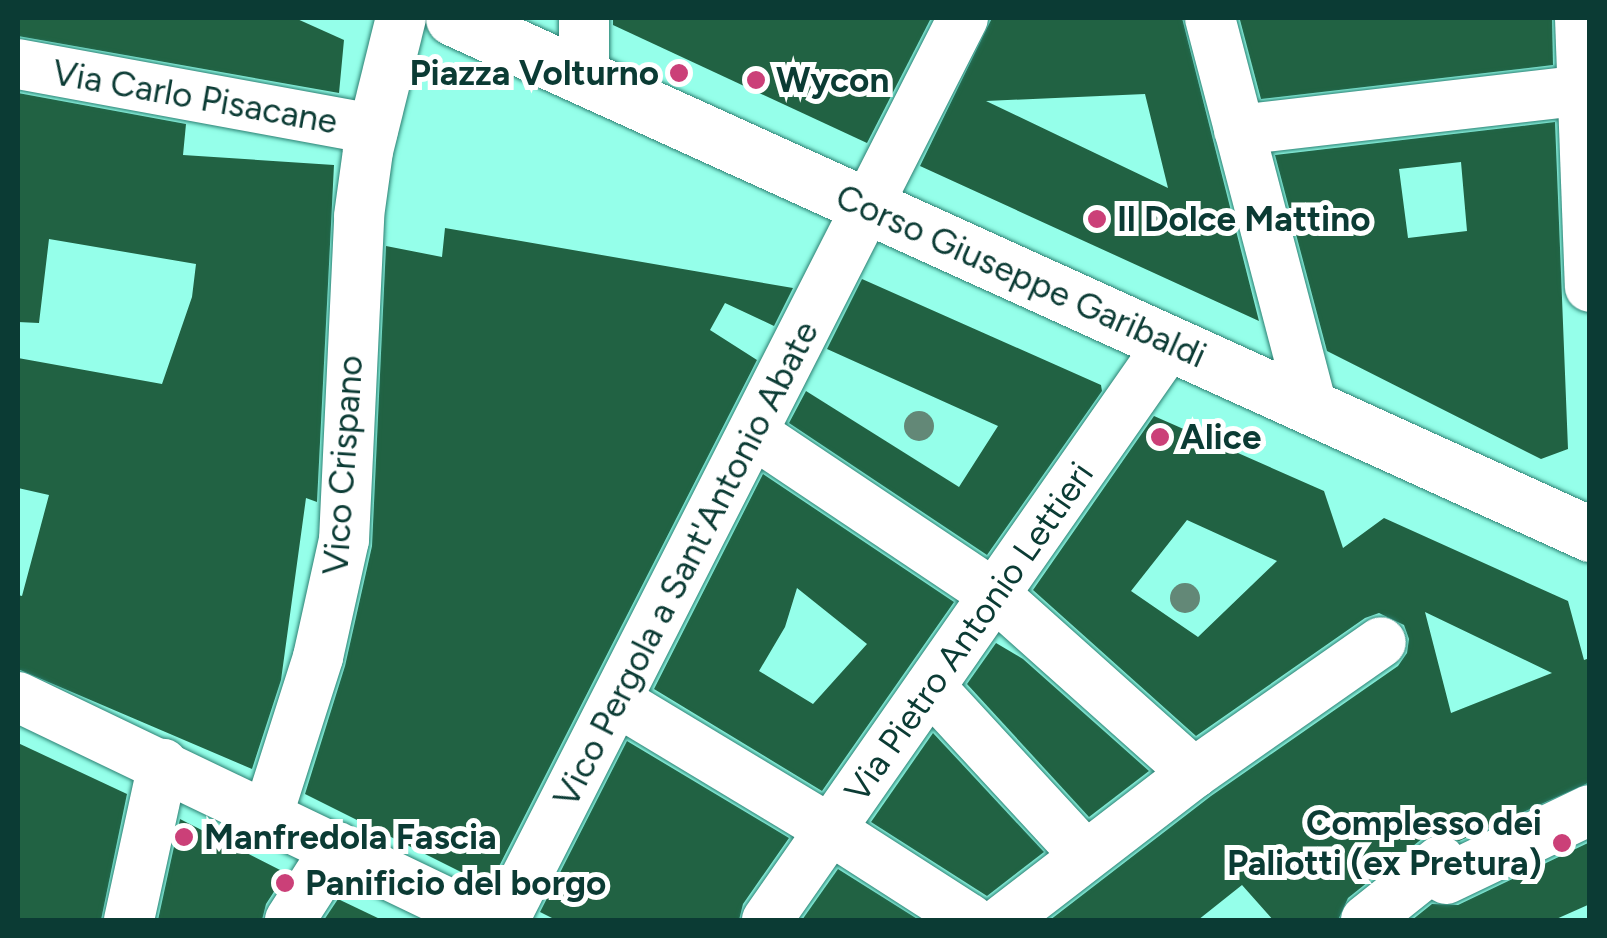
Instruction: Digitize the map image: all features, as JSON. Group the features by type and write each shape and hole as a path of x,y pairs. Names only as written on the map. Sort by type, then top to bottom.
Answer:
{"main road":[{"name":"Corso Giuseppe Garibaldi","path":"453,18 1590,534"}],"street":[{"name":"Vico Crispano","path":"268,814 318,658 344,540 369,148 401,18"},
{"path":"584,18 584,77"},
{"name":"Vico Pergola a Sant'Antonio Abate","path":"504,920 963,18"},
{"path":"1210,18 1312,408"},
{"path":"1583,31 1590,286"},
{"name":"Via Carlo Pisacane","path":"18,64 369,148"},
{"path":"1238,130 1583,90"},
{"name":"Via Pietro Antonio Lettieri","path":"767,920 1170,344"},
{"path":"753,433 994,595 1194,773"},
{"path":"1003,920 1194,773 1381,642"},
{"path":"930,687 1085,855"},
{"path":"18,696 483,920"},
{"path":"616,701 831,830 970,920"},
{"path":"129,920 163,764"},
{"path":"1366,920 1443,870 1590,810"},
{"path":"290,920 338,847"}],"building":[{"path":"18,18 295,18 344,40 339,93 18,36"},
{"path":"613,18 931,18 867,143 613,25"},
{"path":"992,18 1182,18 1259,321 920,166","holes":["1145,94 1168,188 986,101"]},
{"path":"1552,18 1553,65 1261,99 1240,20"},
{"path":"18,93 186,124 183,155 334,165 317,502 306,498 281,680 252,769 18,669 18,595 22,596 49,495 18,488 18,358 162,384 192,297 196,264 49,239 39,323 18,322"},
{"path":"1555,122 1568,449 1541,459 1327,351 1275,155","holes":["1461,162 1467,231 1408,238 1399,169"]},
{"path":"445,228 793,288 774,326 725,303 710,330 757,360 489,886 305,794 345,666 372,546 386,246 442,257"},
{"path":"862,279 1101,385 1102,391 987,555 789,423 806,391 959,487 998,426 827,349"},
{"path":"1154,416 1324,491 1343,548 1384,518 1568,601 1584,660 1590,658 1590,782 1459,841 1437,833 1423,838 1348,898 1338,920 1273,920 1242,885 1198,920 1050,920 1211,796 1398,666 1407,653 1409,639 1404,625 1379,613 1365,618 1196,736 1033,590","holes":["1187,520 1277,561 1198,637 1131,591","1425,612 1552,673 1451,713"]},
{"path":"763,474 954,602 822,791 654,689","holes":["797,588 867,644 813,704 759,671 785,627"]},
{"path":"996,643 1023,659 1149,771 1089,817 967,684"},
{"path":"933,733 1044,852 987,896 871,822"},
{"path":"627,741 789,838 743,904 739,920 556,920 540,912"},
{"path":"18,743 127,794 101,920 18,920"},
{"path":"180,819 286,873 266,904 262,920 158,920"},
{"name":"Complesso dei Paliotti (ex Pretura)","path":"1590,842 1590,904 1554,920 1412,920 1432,904 1458,905"},
{"path":"838,869 919,920 802,920"},
{"path":"338,899 382,920 324,920"}],"place":[{"name":"Piazza Volturno","path":"679,73"},
{"name":"Wycon","path":"756,80"},
{"name":"Il Dolce Mattino","path":"1097,219"},
{"name":"Alice","path":"1160,437"},
{"name":"Manfredola Fascia","path":"184,837"},
{"name":"Complesso dei Paliotti (ex Pretura)","path":"1562,843"},
{"name":"Panificio del borgo","path":"285,883"}]}
